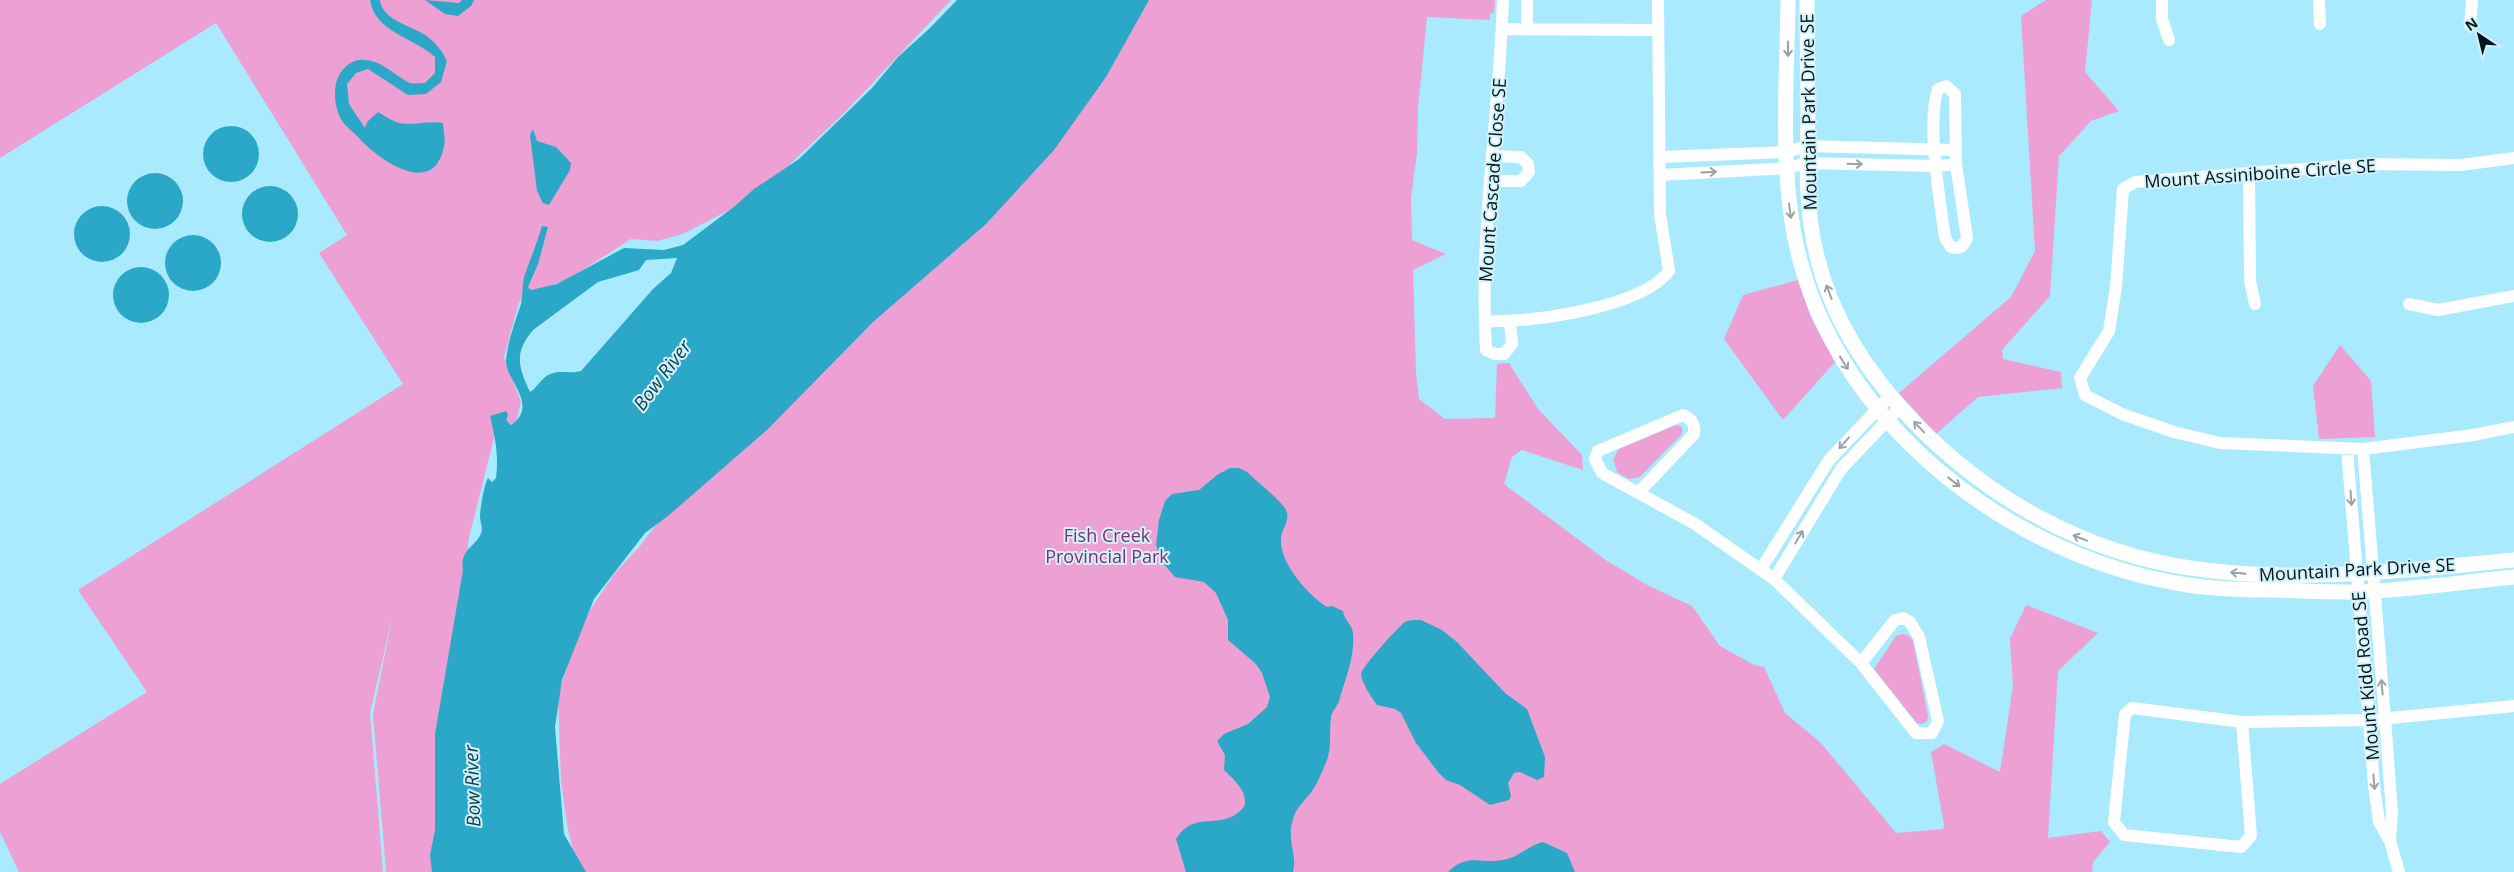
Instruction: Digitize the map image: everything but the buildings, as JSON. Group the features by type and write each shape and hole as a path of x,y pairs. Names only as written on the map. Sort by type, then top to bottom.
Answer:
{"street":[{"name":"Mount Cascade Close SE","path":"1503,0 1493,156 1484,246 1486,350 1495,354 1504,354 1512,344 1510,322"},
{"path":"1527,0 1527,29"},
{"path":"1485,320 1510,322 1601,307 1661,282 1670,271 1660,214 1658,0"},
{"name":"Mountain Park Drive SE","path":"1788,0 1787,152 1789,205 1794,234 1808,289 1840,357 1876,408 1916,451 1953,482 1998,514 2071,552 2135,573 2187,585 2240,590 2358,592 2514,577"},
{"name":"Mountain Park Drive SE","path":"1807,0 1807,199 1811,231 1826,284 1855,348 1890,396 1931,440 1966,469 2008,499 2076,536 2138,557 2189,568 2249,574 2356,572 2514,560"},
{"path":"2162,0 2162,19 2169,40"},
{"path":"2319,0 2320,24"},
{"path":"2470,25 2472,0"},
{"path":"1502,29 1658,30"},
{"path":"1946,86 1956,94 1956,150 1956,164 1968,238 1963,246 1957,249 1951,247 1945,238 1936,166 1935,98 1938,90 1946,86"},
{"path":"1660,157 1787,152 1806,146 1956,150"},
{"path":"1491,181 1521,181 1529,172 1528,164 1521,158 1493,156"},
{"name":"Mount Assiniboine Circle SE","path":"2514,158 2460,165 2365,164 2135,182 2123,189 2116,287 2109,331 2080,378 2084,395 2122,414 2174,432 2220,443 2362,449 2474,435 2514,427"},
{"path":"1661,175 1788,168 1806,163 1936,166 1956,164"},
{"path":"2249,173 2250,281 2256,304"},
{"path":"2409,304 2438,310 2514,296"},
{"path":"1761,569 1807,492 1829,460 1876,408 1890,396"},
{"path":"1774,579 1841,469 1900,407"},
{"path":"1638,494 1694,434 1695,426 1691,420 1683,415 1598,451 1595,459 1602,472 1638,494 1695,524 1774,579 1860,664 1916,733 1932,733 1938,721 1919,637 1910,622 1902,618 1895,620 1860,664"},
{"name":"Mount Kidd Road SE","path":"2347,449 2356,572 2379,822 2390,841 2399,872"},
{"name":"Mount Kidd Road SE","path":"2362,449 2392,813 2390,841"},
{"path":"1807,492 1821,499"},
{"path":"2242,722 2251,836 2241,847 2124,835 2119,830 2114,822 2124,714 2132,708 2242,722 2370,720 2514,706"}],"green space":[{"path":"0,0 951,0 845,112 788,166 733,208 683,234 657,241 631,239 567,280 531,292 519,302 504,357 521,402 516,423 497,426 469,538 459,624 448,872 386,872 373,714 393,614 370,713 383,872 19,872 0,832 0,784 147,692 78,590 403,384 319,253 347,235 216,23 0,158"},
{"name":"Fish Creek Provincial Park","path":"1123,0 1495,0 1494,13 1490,14 1490,20 1427,17 1418,108 1417,153 1411,198 1412,240 1446,254 1413,270 1416,373 1419,399 1445,419 1495,418 1497,364 1509,363 1538,409 1582,455 1583,470 1522,450 1512,457 1504,484 1607,561 1649,586 1692,606 1720,646 1754,665 1764,667 1785,713 1820,742 1896,833 1943,829 1944,825 1931,752 1944,744 2000,772 2013,686 2010,639 2026,605 2098,633 2058,671 2048,838 2101,831 2110,842 2093,862 2092,872 560,872 572,846 561,781 558,696 572,651 590,610 615,573 640,546 668,509"},
{"path":"2046,0 2092,0 2085,72 2119,111 2091,121 2059,156 2050,296 2002,350 2003,359 2061,372 2062,388 1978,397 1936,434 1899,393 2011,297 2035,251 2021,16"},
{"path":"1798,280 1811,318 1835,362 1783,420 1724,339 1743,295"},
{"path":"2340,345 2371,381 2375,437 2319,439 2313,386"},
{"path":"1676,425 1682,427 1682,434 1640,477 1629,479 1617,472 1613,459 1619,449"},
{"path":"1903,634 1909,636 1913,641 1928,716 1927,721 1922,724 1917,723 1874,669 1896,636"}],"water":[{"path":"370,0 380,0 386,13 392,18 428,37 439,48 447,61 441,82 426,94 408,95 368,69 356,73 347,84 349,104 365,128 367,122 378,112 394,121 402,123 443,123 444,146 438,162 429,170 417,173 391,164 366,145 344,124 339,114 335,95 336,83 341,72 354,61 367,60 380,64 410,83 425,83 435,73 435,57 387,27 373,11"},
{"path":"425,0 459,3 462,0 474,0 471,6 458,16 445,14"},
{"name":"Bow River","path":"957,0 1149,0 1106,77 1054,150 986,224 873,322 767,430 668,516 645,533 594,599 562,680 555,727 564,834 586,872 432,872 430,855 435,830 435,734 464,556 478,539 482,529 481,509 488,478 492,482 496,478 496,446 490,416 506,411 508,415 506,420 511,425 519,417 522,409 522,401 510,376 506,360 510,338 521,304 524,277 542,226 548,227 538,264 528,287 531,290 557,284 624,248 664,250 683,245 735,206 754,189 799,159 872,88 898,57","holes":["677,258 671,273 653,289 581,371 550,374 530,392 523,375 520,360 523,346 533,330 598,282 639,270 646,260"]},
{"path":"225,126 237,126 247,130 255,138 259,154 255,170 247,178 237,182 225,182 215,178 207,170 203,160 203,148 207,138 215,130"},
{"path":"533,129 537,141 556,147 571,163 570,170 549,205 543,203 537,191 530,135"},
{"path":"149,173 161,173 171,177 179,185 183,201 179,217 171,225 161,229 149,229 139,225 131,217 127,207 127,195 131,185 139,177"},
{"path":"264,186 276,186 286,190 294,198 298,214 294,230 286,238 276,242 264,242 254,238 246,230 242,220 242,208 246,198 254,190"},
{"path":"96,206 108,206 118,210 126,218 130,234 126,250 118,258 108,262 96,262 86,258 78,250 74,240 74,228 78,218 86,210"},
{"path":"187,235 199,235 209,239 217,247 221,263 217,279 209,287 199,291 187,291 177,287 169,279 165,269 165,257 169,247 177,239"},
{"path":"135,267 147,267 157,271 165,279 169,295 165,311 157,319 147,323 135,323 125,319 117,311 113,301 113,289 117,279 125,271"},
{"path":"1230,468 1239,468 1247,472 1284,506 1287,521 1281,539 1285,558 1290,568 1296,578 1320,602 1327,607 1332,606 1343,611 1353,631 1349,668 1339,701 1331,716 1327,760 1314,788 1294,816 1291,832 1294,859 1293,872 1186,872 1176,839 1183,830 1192,825 1200,822 1227,819 1236,815 1244,807 1243,791 1224,770 1225,755 1217,741 1224,734 1248,724 1267,707 1270,697 1262,673 1256,664 1228,640 1228,620 1216,593 1204,582 1175,577 1162,562 1156,545 1159,520 1165,501 1172,494 1199,490 1217,475"},
{"path":"1421,620 1442,630 1457,642 1505,693 1527,709 1545,757 1544,777 1537,780 1520,772 1514,773 1508,783 1511,796 1509,800 1490,805 1460,785 1446,780 1416,743 1401,713 1395,709 1377,705 1365,686 1361,674 1373,656 1405,622"},
{"path":"1543,842 1567,853 1575,872 1448,872 1463,862 1476,860 1498,861 1512,858"}]}
